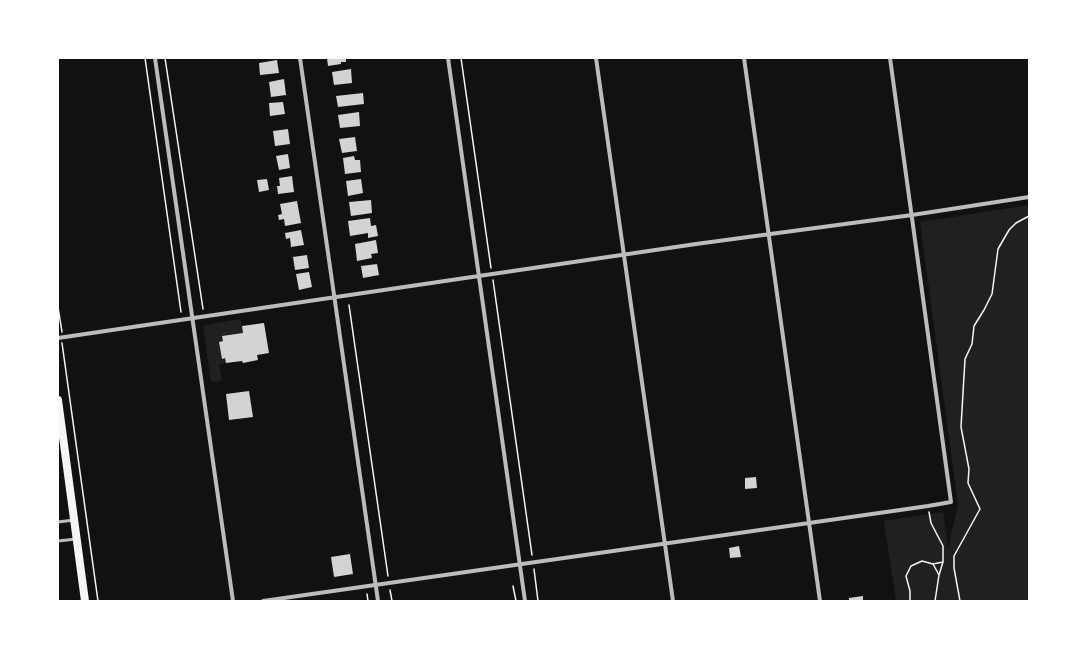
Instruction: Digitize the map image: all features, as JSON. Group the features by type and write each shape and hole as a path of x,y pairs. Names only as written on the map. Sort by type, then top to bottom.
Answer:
{"main road":[{"path":"58,400 85,601"}],"street":[{"path":"155,58 233,601"},
{"path":"300,58 378,601"},
{"path":"448,58 525,601"},
{"path":"596,58 673,601"},
{"path":"744,58 820,601"},
{"path":"263,601 951,502 890,58"},
{"path":"60,338 1029,197"}],"lane":[{"path":"58,522 74,520"},
{"path":"58,542 76,539"}],"path":[{"path":"461,58 538,601"},
{"path":"960,601 954,568 954,556 980,509 968,482 969,469 961,427 965,359 972,344 974,326 992,294 998,249 1009,230 1016,223 1029,216"},
{"path":"349,305 392,601"},
{"path":"58,307 60,338 98,601"},
{"path":"928,506 932,523 943,546 944,562 939,575 935,601"},
{"path":"910,601 910,591 906,576 911,566 922,561 933,564 944,562"},
{"path":"933,564 939,575"},
{"path":"514,586 516,601"},
{"path":"367,594 368,601"}],"shaded area":[{"path":"1029,205 1029,601 896,601 884,521 943,512 948,548 958,505 920,222"},
{"path":"241,319 243,333 222,336 223,341 219,342 222,358 225,358 226,363 219,364 222,381 211,382 203,327 205,325"}],"building":[{"path":"327,58 346,58 346,62 328,66"},
{"path":"277,60 279,73 260,75 259,63"},
{"path":"351,69 352,83 334,85 332,72"},
{"path":"284,79 286,95 271,97 269,82"},
{"path":"363,93 364,104 338,107 336,96"},
{"path":"283,102 285,114 270,116 269,103"},
{"path":"359,112 360,126 340,128 338,115"},
{"path":"288,129 290,144 275,146 273,131"},
{"path":"355,137 357,151 342,153 339,139"},
{"path":"288,154 290,168 279,170 276,156"},
{"path":"354,156 355,160 360,160 361,172 345,174 343,158"},
{"path":"292,176 294,192 278,194 277,186 280,186 279,178"},
{"path":"267,179 269,190 259,192 257,180"},
{"path":"361,179 363,193 348,196 346,181"},
{"path":"371,200 372,213 351,216 349,202"},
{"path":"297,201 301,223 285,226 284,219 279,220 278,215 282,214 280,204"},
{"path":"370,218 371,226 376,225 378,236 368,238 368,233 350,236 348,221"},
{"path":"301,230 304,245 291,247 290,238 286,239 285,233"},
{"path":"376,240 378,253 371,254 372,258 357,261 355,244"},
{"path":"307,255 309,268 295,270 293,257"},
{"path":"377,264 379,275 363,278 361,266"},
{"path":"309,272 312,287 299,290 296,274"},
{"path":"264,323 269,353 257,355 258,360 243,363 242,361 226,363 225,358 222,359 219,342 223,341 222,336 243,333 242,326"},
{"path":"249,391 253,417 229,420 226,394"},
{"path":"756,477 757,488 745,489 745,478"},
{"path":"739,546 741,557 730,558 729,548"},
{"path":"350,554 353,574 334,577 331,557"},
{"path":"863,596 863,601 849,601 849,598"}]}
